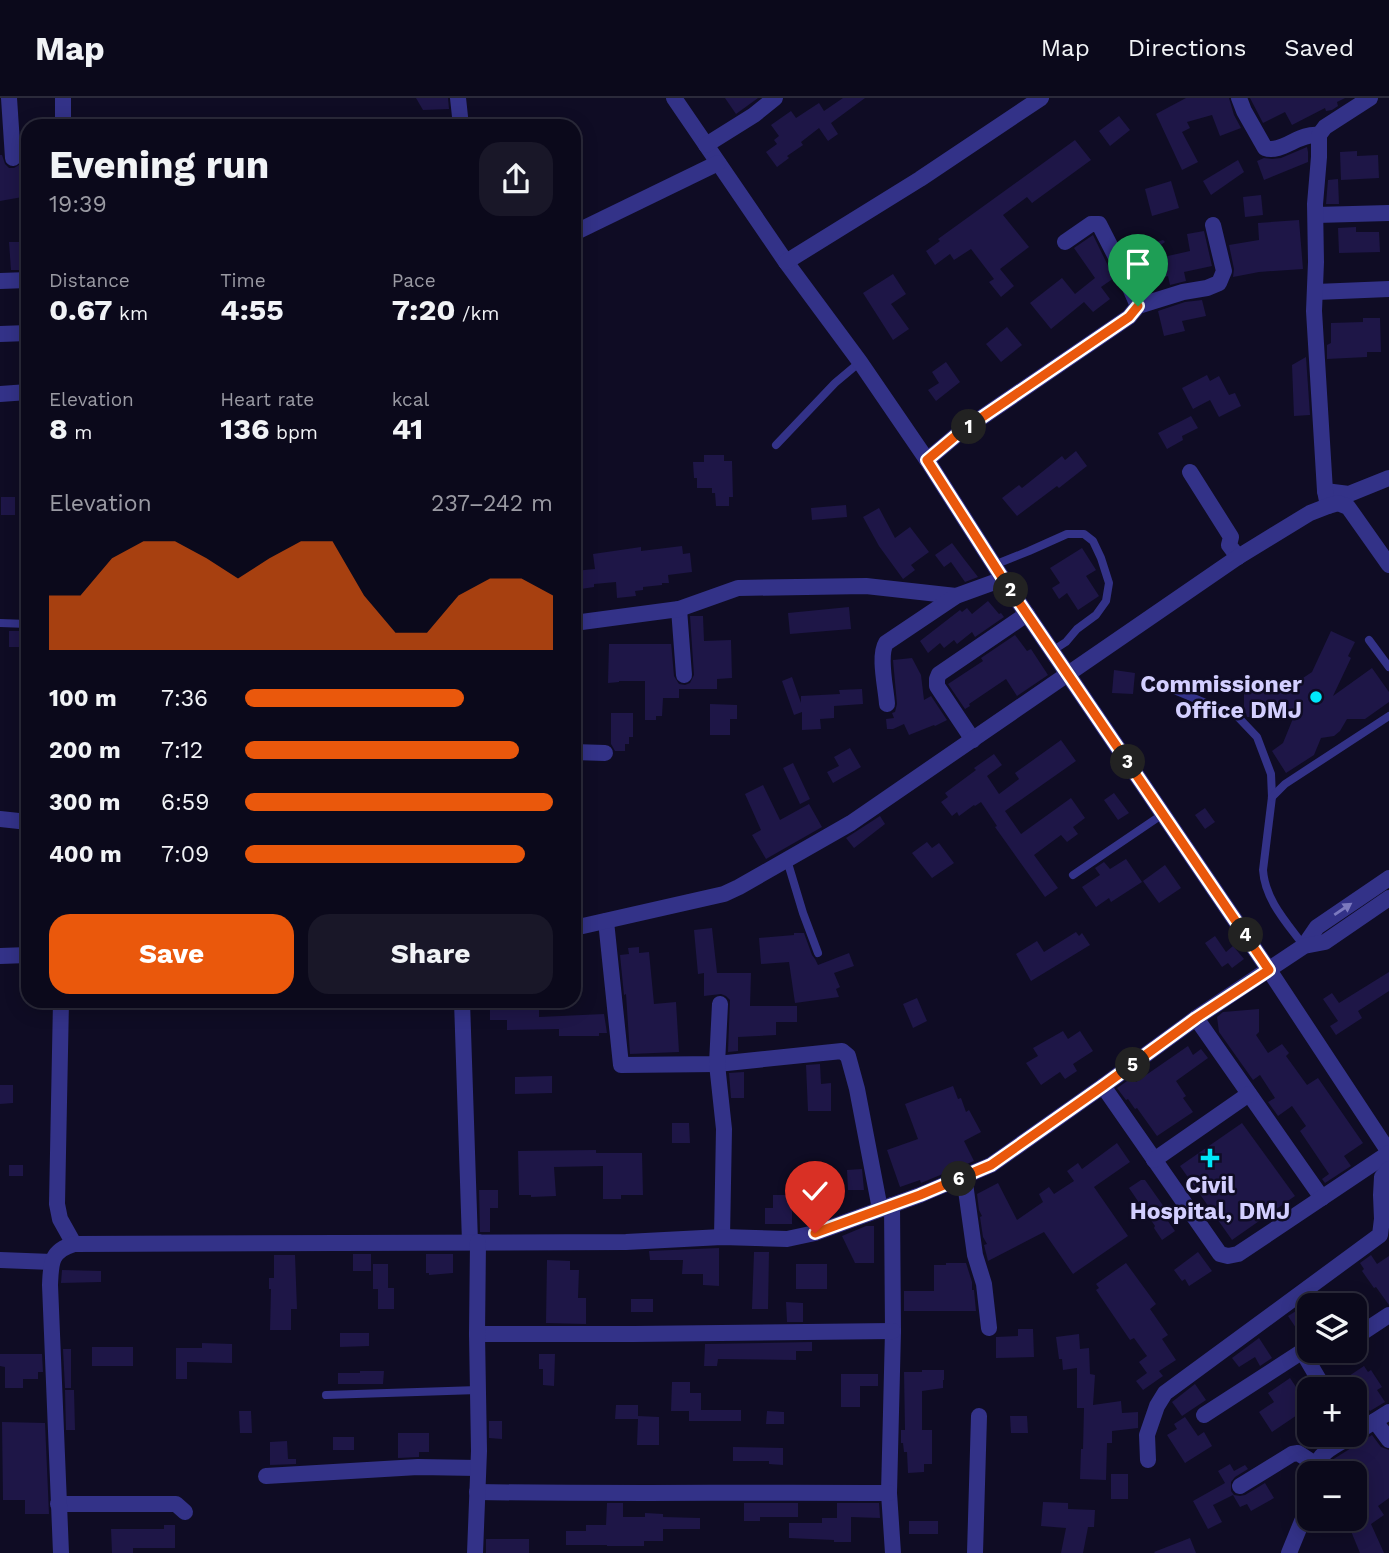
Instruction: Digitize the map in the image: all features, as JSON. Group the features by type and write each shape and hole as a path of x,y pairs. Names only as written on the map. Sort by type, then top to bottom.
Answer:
{"street":[{"path":"9,98 13,158"},
{"path":"63,119 64,98"},
{"path":"458,98 460,119"},
{"path":"674,98 786,262 860,362 927,460 1003,579 1269,970 1389,1152 1238,1254 1228,1256 1220,1254 1103,1086"},
{"path":"706,145 775,98"},
{"path":"786,262 920,179 1041,98"},
{"path":"1239,98 1251,126 1269,150 1311,134 1320,135"},
{"path":"1327,498 1314,311 1315,204 1320,135 1325,127 1370,98"},
{"path":"581,230 718,163"},
{"path":"1316,215 1389,213"},
{"path":"1065,242 1091,224 1099,224 1138,306"},
{"path":"927,460 959,433 1129,317 1138,306 1219,283 1224,271 1213,225"},
{"path":"0,281 21,280"},
{"path":"1316,292 1389,289"},
{"path":"0,334 21,333"},
{"path":"0,394 21,392"},
{"path":"1190,472 1231,537 1229,545 1238,557"},
{"path":"581,926 724,894 787,860 851,823 1238,557 1310,513 1327,498 1349,494 1389,478"},
{"path":"1327,498 1348,507 1389,565"},
{"path":"887,704 882,657 886,643 956,596 1003,579"},
{"path":"581,622 678,609 738,588 866,586 956,596"},
{"path":"678,609 684,675"},
{"path":"973,740 937,686 939,674 1027,614"},
{"path":"581,752 605,753"},
{"path":"0,819 21,821"},
{"path":"61,1553 50,1285 55,1253 64,1247 74,1244 626,1242 722,1237 787,1239 815,1233 920,1195 991,1165 1196,1018 1304,946 1317,927 1389,878"},
{"path":"1304,946 1325,942 1389,898"},
{"path":"606,921 621,1065 717,1063 842,1051 848,1056 886,1207 893,1331 889,1493 893,1553"},
{"path":"0,956 21,955"},
{"path":"720,1004 717,1063 724,1129 722,1237"},
{"path":"61,1008 57,1204 60,1219 74,1244"},
{"path":"462,1008 477,1334 478,1468 475,1553"},
{"path":"1196,1018 1322,1198"},
{"path":"1154,1160 1249,1094"},
{"path":"1148,1460 1147,1435 1157,1406 1165,1393 1380,1235 1382,1177 1389,1169"},
{"path":"964,1176 975,1255 984,1284 989,1328"},
{"path":"0,1260 52,1262"},
{"path":"1367,1329 1389,1315"},
{"path":"477,1334 893,1331"},
{"path":"1204,1415 1297,1354"},
{"path":"975,1553 979,1416"},
{"path":"1367,1426 1382,1417 1389,1440"},
{"path":"1320,1461 1332,1447"},
{"path":"1240,1486 1292,1454 1298,1453 1306,1461"},
{"path":"266,1476 418,1467 478,1468"},
{"path":"477,1492 889,1493"},
{"path":"58,1504 176,1504 185,1512"},
{"path":"1289,1553 1298,1531"}],"lane":[{"path":"776,445 835,383 860,362"},
{"path":"994,565 1067,534 1084,534 1093,541 1109,583 1106,601 1096,615 1077,629 1066,642 1052,650"},
{"path":"0,623 21,624"},
{"path":"1369,640 1389,667"},
{"path":"1167,687 1237,716 1257,737 1272,774 1264,883 1273,903 1304,946"},
{"path":"1272,797 1285,784 1389,716"},
{"path":"1073,875 1163,814"},
{"path":"787,860 818,953"},
{"path":"326,1395 478,1390"}],"building":[{"path":"416,98 448,98 449,109 423,110"},
{"path":"725,98 758,98 736,114"},
{"path":"843,98 865,98 831,123 838,134 828,141 819,128 777,167 766,152 777,144 774,140 779,136 771,125 791,111 796,118 819,103 824,111"},
{"path":"1186,98 1229,98 1241,128 1220,136 1212,115 1187,122 1190,128 1182,132 1198,162 1182,170 1156,114"},
{"path":"1250,98 1345,98 1337,102 1338,106 1332,110 1326,111 1325,108 1292,125 1285,112 1263,123"},
{"path":"1119,116 1130,130 1110,146 1099,131"},
{"path":"1075,140 1091,160 1032,203 1027,197 1003,215 1029,247 1000,269 1014,286 1001,297 989,282 994,279 971,249 954,260 950,254 935,265 926,251 940,241 938,239"},
{"path":"1307,147 1308,162 1264,180 1257,161 1264,158 1281,158"},
{"path":"1357,151 1357,156 1378,155 1379,178 1341,180 1340,152"},
{"path":"0,155 9,168 21,164 21,197 0,201"},
{"path":"1238,160 1244,172 1211,195 1203,181"},
{"path":"1338,179 1339,204 1326,204 1328,180"},
{"path":"1171,181 1179,208 1152,216 1145,189"},
{"path":"1261,195 1263,215 1245,217 1243,197"},
{"path":"1299,220 1303,269 1233,277 1229,245 1259,240 1258,223"},
{"path":"1356,227 1356,232 1379,232 1380,252 1339,253 1338,228"},
{"path":"1204,231 1212,266 1184,272 1186,281 1170,285 1168,276 1145,283 1138,261 1132,265 1125,252 1163,240 1165,242 1155,249 1159,258 1190,251 1187,234"},
{"path":"1093,235 1114,278 1101,287 1110,299 1093,312 1084,302 1051,329 1030,303 1062,278 1075,294 1095,278 1074,248"},
{"path":"9,242 21,242 21,270 11,270"},
{"path":"893,274 906,294 891,304 909,329 893,340 863,293"},
{"path":"1202,300 1206,316 1182,321 1185,331 1164,336 1158,311 1185,302"},
{"path":"1363,318 1380,318 1381,352 1367,352 1367,357 1327,359 1327,345 1331,343 1331,323 1363,322"},
{"path":"1007,327 1022,345 1001,362 986,344"},
{"path":"1306,357 1310,415 1294,416 1292,365"},
{"path":"946,362 960,382 936,401 928,390 939,383 932,372"},
{"path":"1207,375 1210,381 1219,376 1229,395 1235,393 1241,406 1219,417 1210,400 1193,409 1182,388"},
{"path":"1191,416 1198,428 1182,436 1183,440 1167,449 1158,433"},
{"path":"1076,451 1087,466 1017,516 1002,498 1019,485 1022,488 1062,456 1065,460"},
{"path":"704,455 724,455 724,461 732,461 733,497 729,497 729,506 716,506 712,488 697,488 693,462 704,462"},
{"path":"1,497 15,497 15,515 1,515"},
{"path":"846,505 847,517 812,520 811,508"},
{"path":"879,508 895,538 910,527 929,552 911,565 915,570 903,579 879,546 863,517"},
{"path":"952,543 978,577 965,582 951,562 944,567 935,555"},
{"path":"682,546 683,554 690,553 692,572 668,575 669,583 643,587 643,590 635,591 636,596 617,598 616,582 594,584 594,587 581,589 581,570 595,569 593,554 641,547 641,551"},
{"path":"1082,548 1096,570 1086,576 1099,596 1078,610 1067,593 1059,599 1052,588 1060,583 1050,568"},
{"path":"988,601 1004,617 975,637 972,632 957,644 954,640 944,648 940,643 928,653 920,641 960,610 962,612 967,608 972,614"},
{"path":"849,607 851,629 790,634 788,613"},
{"path":"690,616 703,616 704,641 731,640 732,678 717,679 717,689 679,689 679,698 663,698 662,716 656,716 656,720 645,720 645,681 608,683 609,644 671,642 674,676 679,684 685,685 690,683 694,675"},
{"path":"9,631 21,631 21,647 9,647"},
{"name":"Commissioner Office DMJ","path":"1331,631 1355,642 1348,656 1351,658 1333,696 1372,668 1389,692 1389,702 1365,719 1347,719 1334,736 1321,738 1314,755 1286,773 1272,751 1283,743 1294,716 1247,717 1244,713 1244,687 1291,686 1312,672"},
{"path":"1015,635 1027,651 1031,649 1048,675 1017,696 1006,679 965,709 948,684"},
{"path":"912,658 921,675 924,700 931,696 947,720 909,735 904,724 887,729 886,719 894,718 892,713 895,712 897,704 893,660"},
{"path":"1114,670 1135,673 1133,694 1112,693"},
{"path":"792,677 801,703 801,696 840,694 839,690 862,689 863,704 834,706 834,718 820,719 821,729 802,730 802,712 794,715 782,681"},
{"path":"710,704 737,705 737,719 730,719 730,735 710,735"},
{"path":"611,713 633,713 633,737 629,737 629,744 625,744 625,751 615,751 611,744"},
{"path":"1061,740 1076,761 1005,811 1021,834 1071,798 1085,818 1073,827 1078,834 1067,842 1061,835 1034,855 1058,888 1045,897 995,827 997,826 981,802 959,816 957,812 952,816 941,802 948,797 945,793 994,754 1002,765 987,776 999,794 1019,779 1015,773"},
{"path":"850,748 861,767 833,783 827,772 839,766 834,757"},
{"path":"793,763 810,799 800,804 783,768"},
{"path":"763,785 780,820 809,804 822,827 766,859 752,835 761,830 745,794"},
{"path":"1114,793 1129,813 1118,820 1104,800"},
{"path":"1205,808 1215,822 1205,829 1195,815"},
{"path":"880,816 885,824 854,848 846,838"},
{"path":"927,842 932,848 939,843 954,863 932,878 912,853"},
{"path":"1126,859 1142,882 1111,902 1109,898 1096,907 1082,887 1100,875 1095,868 1104,862 1110,869"},
{"path":"1165,865 1181,888 1159,903 1143,881"},
{"path":"712,928 717,973 751,973 750,1006 797,1006 797,1022 776,1022 776,1035 738,1037 738,1051 728,1052 730,1000 721,994 704,996 704,973 698,974 694,930"},
{"path":"1076,932 1079,936 1082,933 1090,945 1031,981 1016,954 1037,941 1044,952"},
{"path":"804,933 818,965 849,953 854,966 834,973 840,987 836,989 839,997 795,1003 789,962 761,964 759,938"},
{"path":"1215,936 1226,952 1233,946 1244,959 1232,968 1228,963 1222,967 1205,943"},
{"path":"639,947 639,953 649,952 654,1004 676,1002 679,1052 630,1054 620,955 629,954 628,948"},
{"path":"1389,972 1389,991 1358,1011 1362,1018 1336,1035 1330,1026 1338,1021 1323,999 1332,993 1339,1003"},
{"path":"917,998 927,1021 913,1028 903,1004"},
{"path":"490,1008 539,1008 539,1017 604,1014 607,1033 599,1033 599,1036 559,1036 559,1029 507,1030 507,1020 490,1020"},
{"path":"1259,1009 1259,1032 1256,1035 1268,1053 1282,1044 1289,1053 1286,1056 1307,1085 1318,1078 1363,1143 1344,1156 1351,1166 1325,1183 1322,1179 1329,1174 1300,1131 1306,1126 1292,1106 1278,1116 1268,1102 1275,1098 1260,1075 1253,1080 1219,1032 1217,1017 1223,1012"},
{"path":"1063,1031 1068,1039 1080,1031 1093,1051 1073,1064 1077,1071 1065,1079 1060,1072 1041,1085 1026,1063 1038,1056 1033,1048"},
{"path":"1188,1046 1193,1055 1201,1049 1208,1058 1176,1081 1193,1112 1157,1136 1137,1108 1126,1100 1117,1088 1133,1077 1136,1082"},
{"path":"820,1064 821,1084 831,1083 831,1111 808,1111 806,1065"},
{"path":"744,1072 744,1098 731,1098 729,1073"},
{"path":"552,1076 552,1093 515,1094 515,1077"},
{"path":"0,1085 13,1085 13,1103 0,1104"},
{"path":"953,1086 958,1099 961,1098 966,1112 969,1110 981,1132 964,1141 974,1161 921,1183 920,1180 900,1187 887,1150 918,1139 905,1104"},
{"path":"672,1123 689,1123 690,1143 672,1143"},
{"path":"1242,1123 1295,1196 1232,1240 1180,1166"},
{"path":"1117,1143 1130,1162 1094,1187 1128,1236 1073,1274 1044,1232 988,1261 977,1194 998,1183 1017,1220 1043,1202 1039,1194 1049,1187 1054,1194 1074,1181 1067,1171 1078,1163 1082,1169"},
{"path":"596,1150 596,1153 642,1153 643,1195 621,1195 621,1199 603,1199 603,1166 554,1167 556,1196 519,1195 518,1151"},
{"path":"9,1165 23,1165 23,1176 9,1176"},
{"path":"862,1169 864,1190 848,1190 847,1170"},
{"path":"1145,1180 1169,1214 1165,1217 1175,1231 1162,1240 1129,1188"},
{"path":"479,1190 498,1190 498,1208 490,1208 490,1232 480,1232"},
{"path":"773,1195 792,1195 792,1224 765,1224 765,1208 773,1208"},
{"path":"866,1226 874,1226 874,1263 855,1263 842,1236"},
{"path":"719,1248 719,1286 703,1285 703,1274 682,1274 683,1260 650,1260 649,1251"},
{"path":"754,1252 769,1252 768,1309 752,1309"},
{"path":"1198,1252 1212,1271 1189,1286 1174,1270"},
{"path":"353,1254 371,1254 371,1271 353,1271"},
{"path":"426,1254 453,1254 453,1273 426,1273"},
{"path":"274,1255 295,1255 297,1309 291,1309 291,1330 270,1330 269,1278 274,1278"},
{"path":"1371,1255 1377,1264 1389,1256 1389,1305 1362,1271 1364,1269 1360,1263"},
{"path":"547,1260 570,1261 570,1270 579,1270 578,1298 586,1298 586,1324 546,1323"},
{"path":"966,1263 974,1290 976,1311 904,1311 904,1291 934,1291 934,1265"},
{"path":"1126,1263 1156,1304 1150,1309 1168,1335 1162,1339 1176,1360 1159,1371 1163,1376 1143,1390 1136,1381 1147,1373 1139,1362 1147,1356 1134,1338 1130,1340 1096,1290 1099,1288 1096,1284"},
{"path":"373,1264 388,1264 388,1288 394,1288 394,1309 378,1309 378,1289 373,1289"},
{"path":"796,1264 827,1264 827,1289 796,1289"},
{"path":"62,1270 101,1271 101,1282 61,1283"},
{"path":"631,1299 653,1299 653,1312 631,1312"},
{"path":"786,1302 803,1303 803,1322 787,1322"},
{"path":"1297,1310 1297,1330 1288,1316"},
{"path":"1018,1329 1033,1329 1034,1357 996,1358 996,1337 1018,1336"},
{"path":"340,1333 369,1333 369,1346 340,1347"},
{"path":"1079,1334 1080,1349 1089,1348 1090,1374 1095,1375 1093,1405 1121,1401 1122,1413 1138,1412 1138,1428 1112,1431 1112,1443 1107,1443 1106,1480 1080,1479 1084,1408 1077,1408 1077,1368 1063,1370 1056,1337"},
{"path":"1259,1338 1272,1358 1260,1366 1255,1357 1239,1367 1232,1358"},
{"path":"812,1342 812,1351 796,1351 796,1360 718,1359 717,1366 704,1366 705,1344"},
{"path":"202,1343 232,1344 232,1363 187,1362 187,1379 176,1379 176,1348 202,1348"},
{"path":"92,1347 133,1347 133,1366 92,1366"},
{"path":"63,1349 71,1349 71,1388 65,1388"},
{"path":"0,1354 42,1354 43,1372 38,1372 38,1379 23,1379 23,1388 5,1388 5,1367 0,1366"},
{"path":"539,1354 555,1354 554,1386 543,1385"},
{"path":"1364,1366 1368,1372 1371,1370 1382,1387 1377,1390 1385,1402 1370,1411 1367,1407 1367,1377 1348,1377"},
{"path":"944,1370 943,1388 922,1391 922,1430 932,1430 932,1464 924,1464 924,1472 908,1473 907,1452 904,1452 901,1443 901,1430 905,1430 904,1372"},
{"path":"384,1371 383,1384 338,1384 338,1373"},
{"path":"841,1374 878,1374 878,1386 860,1386 860,1407 841,1407"},
{"path":"1290,1378 1297,1386 1297,1415 1272,1432 1259,1412 1274,1402 1268,1393"},
{"path":"672,1382 690,1382 690,1393 701,1393 701,1410 741,1410 741,1421 689,1421 689,1411 671,1411"},
{"path":"1195,1384 1206,1400 1182,1416 1172,1402"},
{"path":"65,1390 74,1390 75,1430 66,1430"},
{"path":"616,1405 638,1405 638,1416 659,1417 659,1445 637,1445 638,1419 615,1419"},
{"path":"239,1411 251,1411 252,1433 240,1433"},
{"path":"767,1411 784,1412 784,1424 766,1424"},
{"path":"1010,1416 1027,1416 1028,1433 1011,1433"},
{"path":"1185,1417 1198,1436 1204,1432 1212,1446 1185,1463 1167,1435 1177,1429 1174,1424"},
{"path":"489,1421 502,1421 502,1439 489,1438"},
{"path":"2,1422 45,1423 49,1514 25,1514 25,1500 3,1500"},
{"path":"398,1433 429,1433 429,1452 419,1452 419,1457 398,1458"},
{"path":"1372,1435 1381,1447 1389,1450 1389,1498 1378,1506 1384,1515 1371,1524 1384,1553 1360,1553 1351,1531 1367,1531 1367,1461 1332,1460 1353,1447 1367,1447 1367,1438"},
{"path":"333,1437 354,1437 354,1450 333,1450"},
{"path":"287,1441 288,1459 296,1459 296,1464 270,1465 270,1442"},
{"path":"733,1447 783,1448 783,1465 769,1464 769,1461 733,1461"},
{"path":"1230,1464 1234,1471 1245,1465 1248,1469 1231,1482 1234,1495 1245,1495 1265,1483 1274,1498 1251,1511 1247,1504 1240,1507 1233,1495 1213,1505 1222,1522 1208,1529 1193,1501 1225,1483 1218,1471"},
{"path":"1111,1474 1128,1474 1128,1499 1111,1499"},
{"path":"1043,1502 1068,1503 1068,1509 1095,1510 1094,1527 1088,1527 1083,1553 1061,1553 1066,1528 1041,1526"},
{"path":"607,1503 623,1503 623,1517 645,1517 645,1513 663,1514 663,1517 700,1518 700,1529 663,1529 663,1541 644,1541 644,1546 566,1545 566,1531 586,1531 586,1525 606,1525"},
{"path":"744,1503 798,1503 798,1517 760,1517 760,1521 744,1521"},
{"path":"837,1503 879,1503 880,1518 851,1517 851,1542 789,1538 789,1523 822,1523 822,1518 837,1518"},
{"path":"909,1521 938,1521 938,1534 909,1534"},
{"path":"164,1525 175,1525 175,1548 133,1548 133,1553 112,1553 111,1529 164,1529"},
{"path":"1190,1538 1196,1553 1154,1552"},
{"path":"486,1539 529,1539 529,1553 486,1553"}],"place":[{"name":"Commissioner Office DMJ","path":"1316,697"},
{"name":"Civil Hospital, DMJ","path":"1210,1158"}],"route":[{"path":"815,1233 920,1195 991,1165 1196,1018 1269,970 1003,579 927,460 959,433 1129,317 1138,306"}]}
